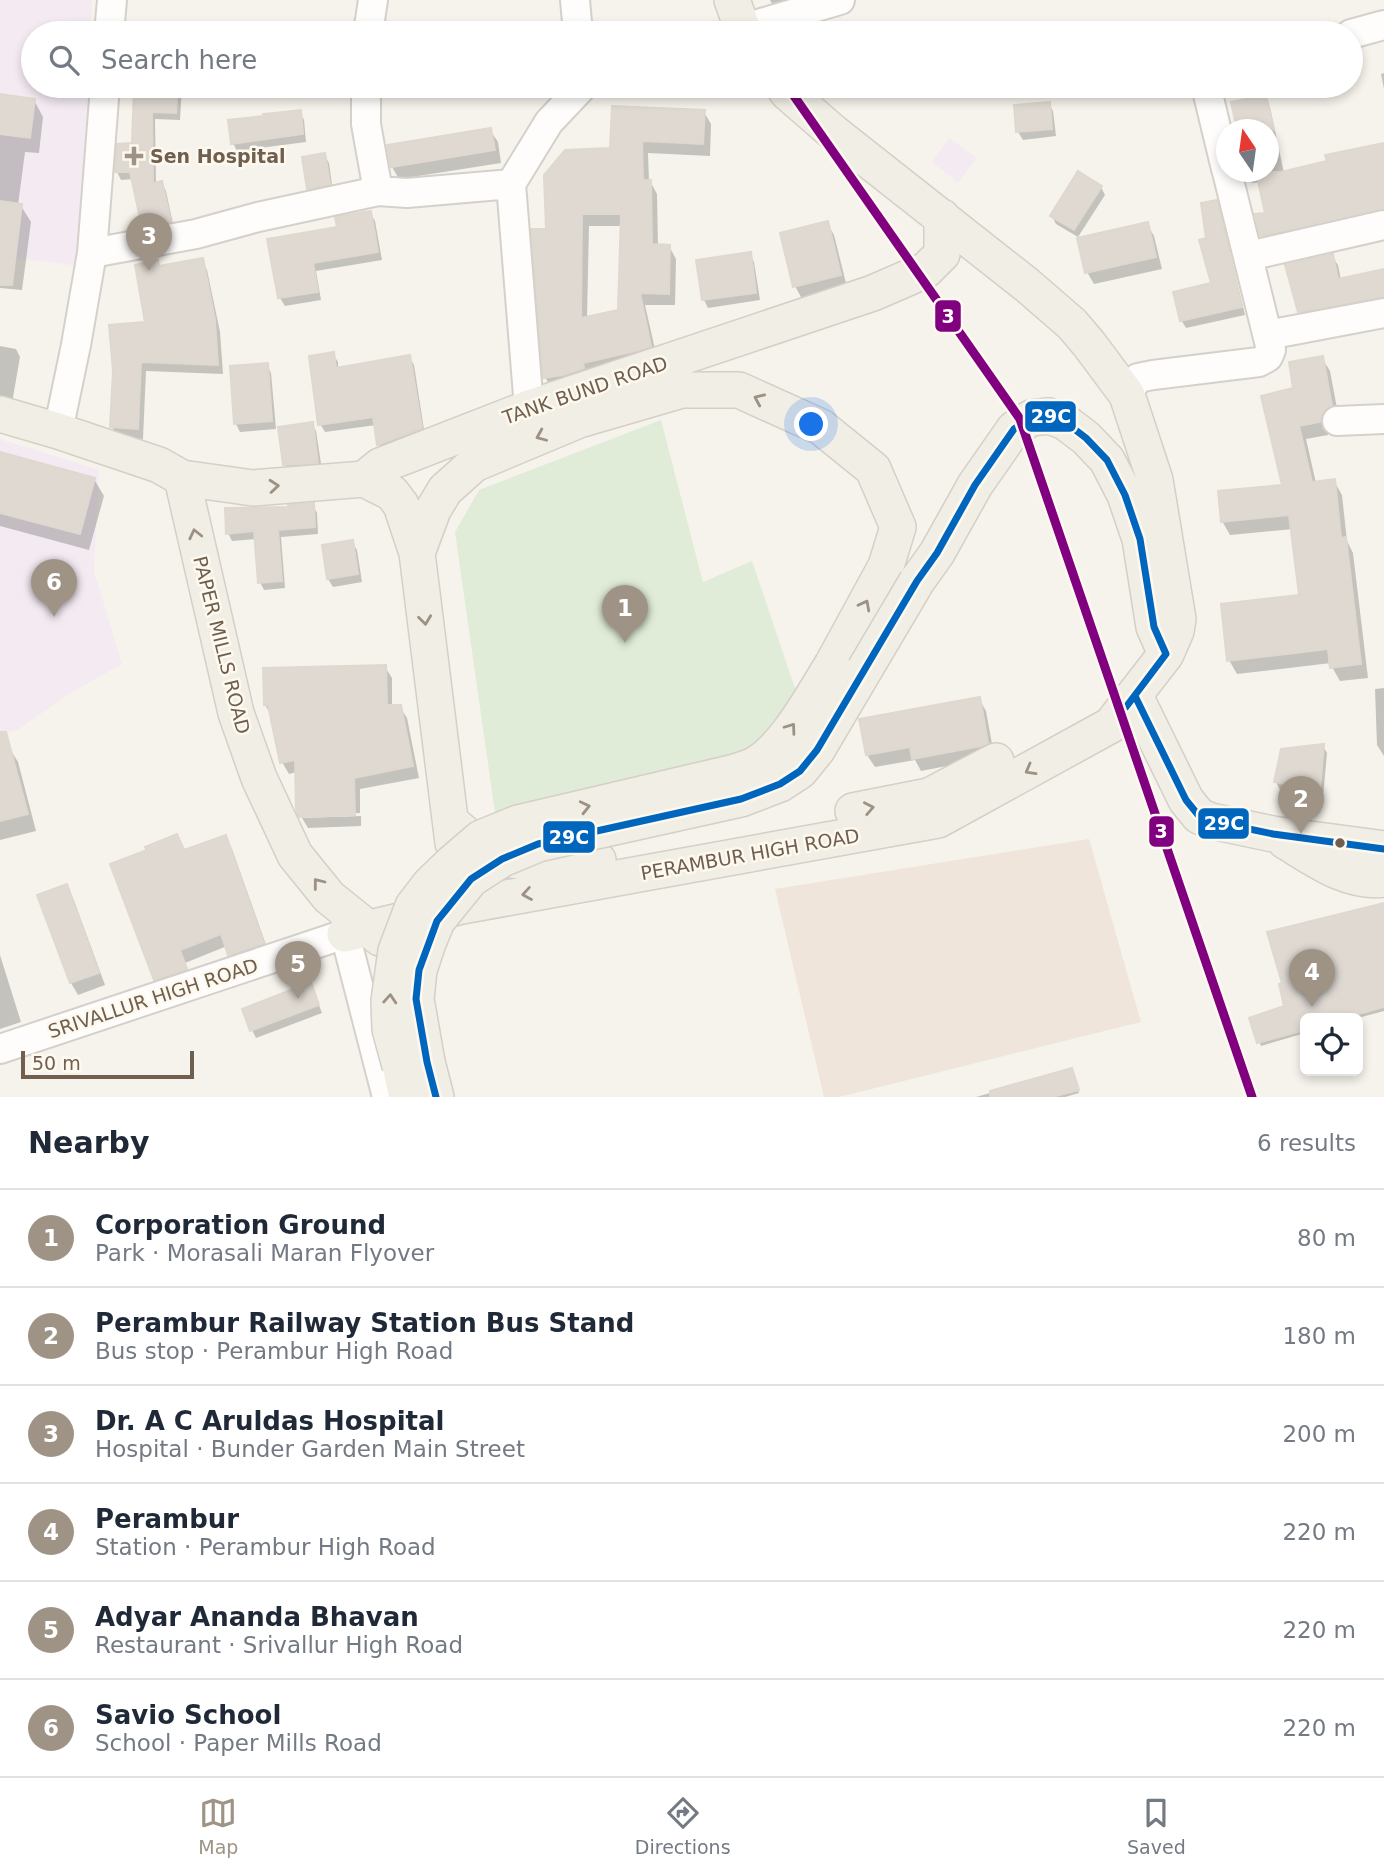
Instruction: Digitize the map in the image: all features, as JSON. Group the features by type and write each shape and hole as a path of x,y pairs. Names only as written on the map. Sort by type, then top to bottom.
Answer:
{"main road":[{"path":"794,98 1072,324 1127,395 1155,480 1178,619 1166,654"},
{"name":"TANK BUND ROAD","path":"182,478 253,488 364,479 380,466 529,408 873,293 926,270 942,254 942,217"},
{"path":"407,1097 390,1029 388,1001 396,951 414,906 430,884 481,838 518,823 731,773 754,765 773,751 792,729 832,665 886,566 898,527 873,469 821,427 739,390 682,390 579,420 474,464 445,490 433,510 416,553"},
{"path":"0,414 58,430 159,465 182,478"},
{"path":"436,1097 416,999 419,970 437,921 471,879 502,859 538,844 741,799 780,784 800,771 817,750 917,581 937,553 975,485 1014,429 1031,418 1049,416 1065,422 1086,438 1107,460 1125,495 1140,539 1154,627 1166,654"},
{"name":"PAPER MILLS ROAD","path":"182,478 236,713 259,778 295,855 357,932 435,973"},
{"path":"364,479 391,493 401,505 416,553 451,822 452,898"},
{"name":"PERAMBUR HIGH ROAD","path":"357,932 452,898 938,820 1111,725 1166,654"},
{"path":"451,822 482,848 512,860 564,866 929,796 1100,706 1131,701 1186,800 1199,816 1273,834 1384,849"},
{"path":"1273,834 1334,870 1370,881 1384,879"}],"street":[{"path":"110,21 112,0"},
{"path":"370,21 373,0"},
{"path":"575,0 577,21"},
{"path":"739,21 840,0"},
{"path":"1363,31 1384,25"},
{"path":"58,430 92,253 104,98"},
{"path":"366,98 366,124 378,191"},
{"path":"529,408 511,184 549,122 572,98"},
{"path":"1209,98 1216,126"},
{"path":"1127,395 1138,378 1259,362 1268,357 1271,350 1268,335 1230,182"},
{"path":"92,253 196,234 258,217 378,191 407,192 511,184"},
{"path":"1249,256 1384,225"},
{"path":"1268,335 1384,313"},
{"path":"1337,421 1384,419"},
{"path":"452,898 435,973 434,1010 452,1097"},
{"path":"357,932 387,1097"},
{"name":"SRIVALLUR HIGH ROAD","path":"0,1049 357,932"}],"shaded area":[{"path":"0,0 92,0 91,21 21,21 21,98 87,98 80,266 0,256"},
{"path":"949,138 977,158 958,183 932,162"},
{"path":"0,439 99,470 94,571 122,664 69,694 19,729 0,734"},
{"path":"1089,839 1141,1022 839,1097 824,1097 775,889"}],"green space":[{"path":"661,420 703,582 752,561 800,703 753,748 497,827 455,532 479,490"}],"building":[{"path":"0,94 35,99 30,138 0,134"},
{"path":"134,98 177,98 176,113 152,112 153,183 162,181 171,222 142,227 130,172 115,172 117,144 132,143"},
{"path":"1267,98 1271,119 1235,119 1231,102"},
{"path":"1050,102 1052,129 1016,132 1014,105"},
{"path":"612,106 705,110 703,144 642,141 643,180 651,180 652,244 670,245 669,294 640,293 651,346 583,363 584,368 543,378 531,229 546,229 544,175 565,150 610,148","holes":["582,214 621,214 618,310 581,318"]},
{"path":"301,110 303,134 231,144 228,120"},
{"path":"491,128 495,150 391,167 387,145"},
{"path":"1384,143 1384,209 1260,236 1255,214 1265,213 1258,182 1279,182 1279,172 1327,161 1325,155"},
{"path":"325,153 330,184 307,189 302,157"},
{"path":"1078,171 1102,186 1074,230 1050,216"},
{"path":"1217,200 1242,307 1180,321 1173,292 1211,283 1199,240 1206,238 1201,203"},
{"path":"0,201 22,204 12,285 0,285"},
{"path":"371,211 378,252 313,263 318,292 278,298 267,239 337,227 335,217"},
{"path":"828,221 841,275 793,287 780,233"},
{"path":"1148,222 1156,257 1085,273 1077,238"},
{"path":"751,252 756,293 702,300 696,260"},
{"path":"1333,254 1338,279 1384,269 1384,297 1298,312 1285,265"},
{"path":"203,258 215,320 218,365 141,362 138,429 110,427 113,371 109,325 145,322 135,265 158,260 159,266"},
{"path":"334,352 336,368 410,355 422,428 377,445 373,417 318,425 309,356"},
{"path":"1323,356 1332,406 1323,413 1320,422 1299,426 1312,482 1335,479 1341,538 1346,537 1361,664 1330,668 1328,649 1227,661 1221,604 1299,595 1289,515 1221,522 1218,491 1282,485 1261,396 1293,388 1289,362"},
{"path":"268,363 272,421 234,424 230,366"},
{"path":"313,422 318,463 283,465 278,427"},
{"path":"0,452 95,478 80,534 0,513"},
{"path":"314,503 315,527 278,530 282,581 258,583 254,531 226,534 225,508 289,507 288,505"},
{"path":"353,540 358,574 327,579 322,545"},
{"path":"386,665 387,705 401,705 413,766 354,778 355,815 299,817 296,809 295,760 280,763 268,705 264,705 263,668"},
{"path":"980,697 988,743 912,759 910,747 866,755 859,719"},
{"path":"0,732 6,732 28,814 0,821"},
{"path":"1324,744 1320,790 1274,782 1281,749"},
{"path":"177,834 184,850 226,835 264,943 228,955 221,934 180,950 187,969 154,980 110,864 147,850 145,847"},
{"path":"67,884 99,973 70,983 37,895"},
{"path":"1384,903 1384,1007 1362,1013 1300,1013 1300,1031 1257,1043 1249,1018 1284,1006 1279,984 1282,983 1267,932"},
{"path":"311,982 319,1005 250,1031 242,1009"},
{"path":"1072,1068 1079,1090 1052,1097 990,1097 990,1091"}],"transit line":[{"name":"3","path":"795,98 1020,419 1252,1097"},
{"name":"29C","path":"436,1097 416,999 419,970 437,921 471,879 502,859 538,844 741,799 780,784 800,771 817,750 917,581 937,553 975,485 1014,429 1031,418 1049,416 1065,422 1086,438 1107,460 1125,495 1140,539 1154,627 1166,654 1126,707"},
{"name":"29C","path":"1135,696 1186,800 1199,816 1273,834 1384,849"}],"place":[{"name":"Sen Hospital","path":"134,156"},
{"name":"Dr. A C Aruldas Hospital","path":"149,271"},
{"name":"Savio School","path":"54,617"},
{"name":"Corporation Ground","path":"625,643"},
{"name":"Perambur Railway Station Bus Stand","path":"1301,834"},
{"name":"Adyar Ananda Bhavan","path":"298,999"},
{"name":"Perambur","path":"1312,1007"}]}
